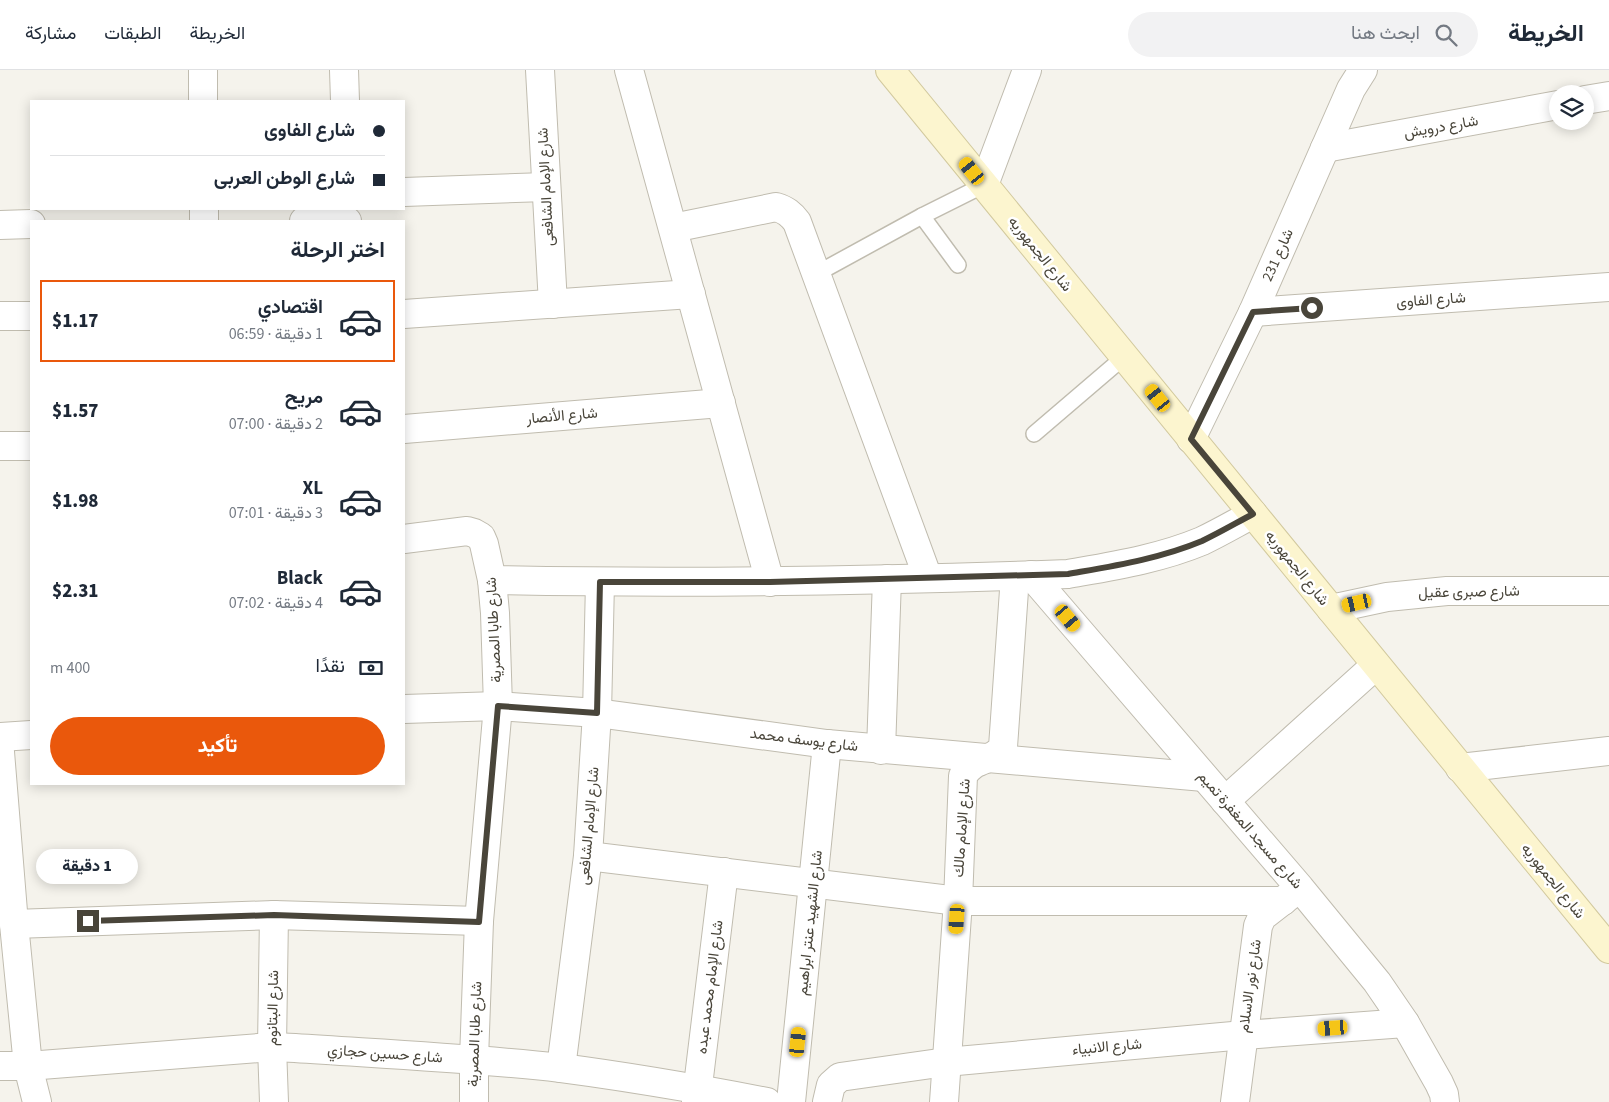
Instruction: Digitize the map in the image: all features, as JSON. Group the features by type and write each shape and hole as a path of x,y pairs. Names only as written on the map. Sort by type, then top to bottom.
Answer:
{"main road":[{"name":"شارع الجمهوريه","path":"890,70 1609,949"}],"street":[{"path":"203,70 204,100"},
{"path":"344,70 345,100"},
{"name":"شارع الإمام الشافعى","path":"540,70 553,304"},
{"path":"630,70 770,582"},
{"path":"984,185 1027,70"},
{"name":"شارع 231","path":"1191,439 1253,312 1351,89 1363,70"},
{"path":"1594,98 1609,96"},
{"name":"شارع درويش","path":"1325,148 1549,107"},
{"path":"405,192 546,187"},
{"path":"673,228 776,207 792,215 797,222 928,578"},
{"path":"0,225 30,224"},
{"name":"شارع الفاوى","path":"1253,312 1609,287"},
{"path":"405,314 691,294"},
{"path":"0,316 30,316"},
{"name":"شارع الأنصار","path":"405,429 721,403"},
{"path":"0,446 30,446"},
{"path":"492,580 770,582 1068,574 1116,566 1158,556 1202,540 1253,514"},
{"name":"شارع طابا المصرية","path":"405,539 467,532 474,533 481,538 484,544 492,580 498,706 479,922 474,1102"},
{"name":"شارع الإمام مالك","path":"944,1102 958,901 963,776 969,767 997,754 1003,747 1023,575"},
{"name":"شارع مسجد المغفرة تميم","path":"1023,575 1204,777 1224,801 1291,895 1377,982 1405,1023 1439,1083 1445,1102"},
{"path":"881,750 887,578"},
{"name":"شارع الإمام الشافعى","path":"561,1068 588,856 597,713 600,582"},
{"name":"شارع صبرى عقيل","path":"1330,609 1387,597 1447,590 1609,592"},
{"path":"1224,801 1376,665"},
{"name":"شارع يوسف محمد","path":"405,709 498,706 597,713 881,750 1204,777"},
{"path":"0,737 30,734"},
{"name":"شارع الشهيد عنتر ابراهيم","path":"791,1102 827,744"},
{"path":"1460,768 1609,751"},
{"path":"0,752 28,1066 36,1102"},
{"path":"588,856 958,901 1291,895"},
{"name":"شارع الإمام محمد عبده","path":"697,1095 724,872"},
{"name":"شارع نور الاسلام","path":"1235,1102 1258,926 1262,917 1291,895"},
{"path":"14,924 274,915 479,922"},
{"name":"شارع البتانوم","path":"274,915 272,1047 274,1102"},
{"name":"شارع الانبياء","path":"827,1102 831,1085 840,1077 946,1062 1244,1035 1405,1023"},
{"name":"شارع حسين حجازي","path":"0,1066 28,1066 272,1047 474,1060 561,1068 697,1095 767,1102"}],"lane":[{"path":"816,274 922,216 984,185"},
{"path":"922,216 958,265"},
{"path":"1034,434 1124,357"}],"route":[{"path":"88,921 274,915 479,922 498,706 597,713 600,582 770,582 1068,574 1116,566 1158,556 1202,540 1253,514 1191,439 1253,312 1312,308"}]}
